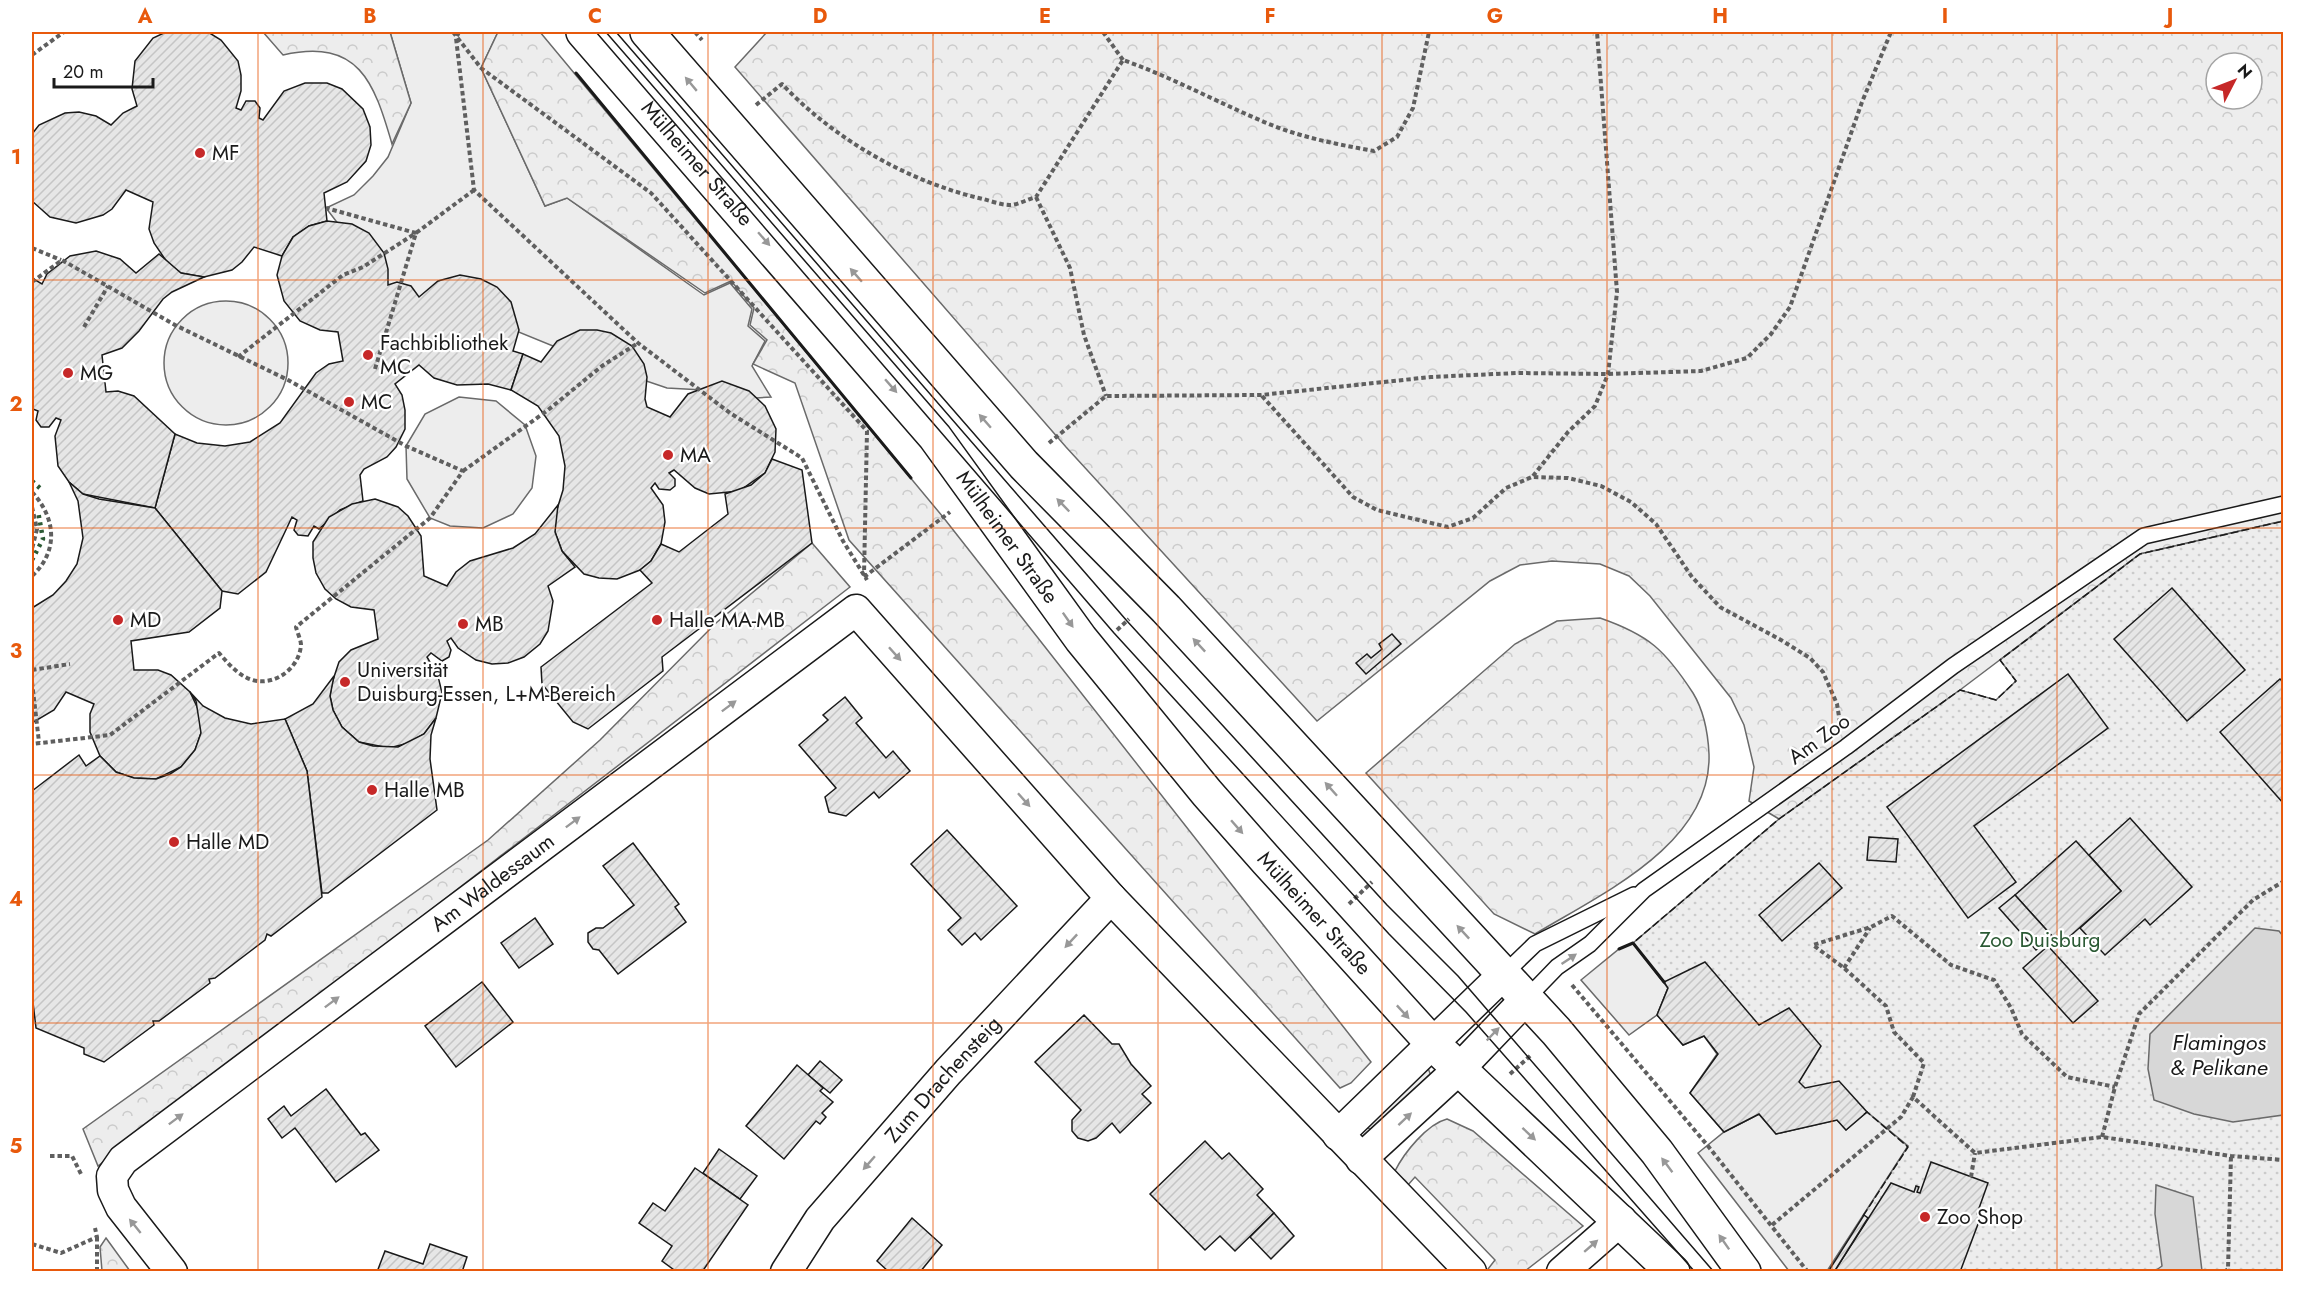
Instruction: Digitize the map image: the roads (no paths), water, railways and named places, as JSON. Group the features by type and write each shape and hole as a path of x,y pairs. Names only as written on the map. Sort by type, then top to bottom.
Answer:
{"main road":[{"name":"Mülheimer Straße","path":"583,32 935,437 1092,652 1207,793 1432,1043 1621,1220 1673,1272"},
{"path":"647,32 1023,465 1153,597 1583,1061 1657,1152 1744,1272"}],"street":[{"name":"Am Waldessaum","path":"172,1272 116,1199 112,1176 118,1164 856,610 1111,898"},
{"path":"1111,898 1471,1272"},
{"name":"Zum Drachensteig","path":"786,1272 820,1220 948,1072 1111,898"},
{"path":"1338,1135 1504,974"},
{"path":"1361,1159 1459,1069 1526,999"},
{"path":"1562,1272 1621,1220"}],"lane":[{"name":"Am Zoo","path":"1504,974 1535,944 1644,890 1846,747 2017,621 2144,536 2283,504"},
{"name":"Am Zoo","path":"1526,999 1557,967 1590,944 1644,890"}],"water":[{"name":"Flamingos & Pelikane","path":"2255,928 2279,931 2283,936 2283,1115 2233,1122 2194,1114 2154,1100 2148,1069 2150,1034"},
{"path":"2156,1185 2193,1197 2202,1271 2155,1271 2162,1266 2155,1214"}],"tram line":[{"path":"596,32 1114,633 1389,934 1466,1012 1695,1272"},
{"path":"616,32 1127,621 1387,905 1458,976 1714,1272"}],"place":[{"name":"MF","path":"200,153"},
{"name":"Fachbibliothek MC","path":"368,355"},
{"name":"MG","path":"68,373"},
{"name":"MC","path":"349,402"},
{"name":"MA","path":"668,455"},
{"name":"MD","path":"118,620"},
{"name":"Halle MA-MB","path":"657,620"},
{"name":"MB","path":"463,624"},
{"name":"Universität Duisburg-Essen, L+M-Bereich","path":"345,682"},
{"name":"Halle MB","path":"372,790"},
{"name":"Halle MD","path":"174,842"},
{"name":"Zoo Shop","path":"1925,1217"}],"park label":[{"name":"Zoo Duisburg","path":"2040,940"}]}
